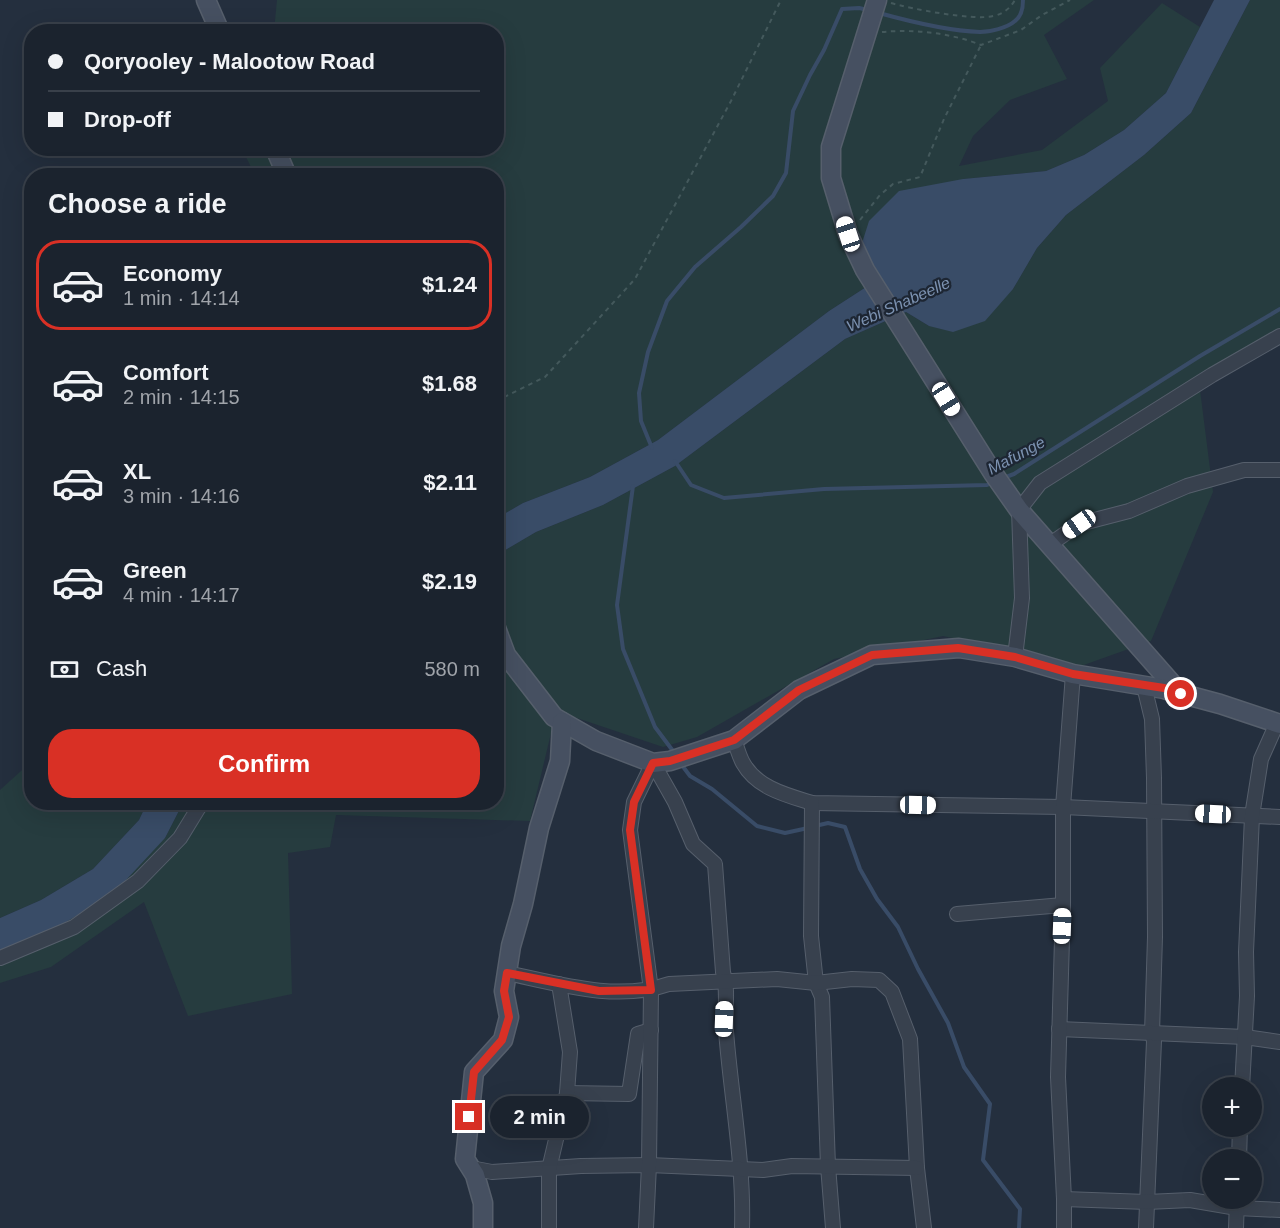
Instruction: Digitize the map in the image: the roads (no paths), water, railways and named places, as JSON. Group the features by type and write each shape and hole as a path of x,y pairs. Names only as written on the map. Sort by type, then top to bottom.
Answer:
{"street":[{"path":"206,0 216,24"},
{"path":"881,2 868,30 831,147 831,178 848,234 865,270 993,473 1019,510 1181,694"},
{"path":"1015,657 1022,598 1019,510 1040,483 1212,375 1280,336"},
{"path":"1048,545 1079,524 1129,511 1187,486 1244,470 1280,470"},
{"path":"504,650 554,717 596,741 661,762 734,740 799,690 872,655 958,648 1015,657 1073,674 1164,688 1278,724 1261,759 1252,816 1243,1077"},
{"path":"1064,1228 1058,1077 1063,905 1063,807 1073,674"},
{"path":"1144,686 1152,719 1155,811 1152,1033 1154,1041 1146,1228"},
{"path":"483,1228 483,1203 475,1175 465,1159 474,1072 502,1040 509,1017 504,991 511,946 523,904 539,828 560,761 561,722"},
{"path":"734,740 743,763 761,784 779,793 812,803 1063,807 1280,818"},
{"path":"661,762 693,844 715,864 723,972 726,982 724,1019 740,1169 742,1228"},
{"path":"646,1228 651,990 630,830 634,802 661,762"},
{"path":"812,803 811,936 816,983 822,997 828,1166 833,1228"},
{"path":"0,958 74,927 138,880 180,838 197,810"},
{"path":"957,914 1063,905"},
{"path":"507,973 599,991 651,990 669,984 777,980 816,983 852,979 879,980 892,992 910,1039 924,1228"},
{"path":"549,1228 549,1169 567,1093 570,1052 559,984"},
{"path":"1059,1029 1245,1037 1280,1042"},
{"path":"567,1093 629,1094 638,1034 651,1030"},
{"path":"471,1168 492,1172 581,1166 649,1165 763,1170 792,1166 918,1168"},
{"path":"1064,1199 1147,1202 1202,1201"},
{"path":"1262,1207 1280,1210"},
{"path":"1236,1228 1237,1209"}],"water":[{"name":"Webi Shabeelle","path":"1214,0 1250,0 1191,113 1144,155 1066,215 1037,248 1013,289 985,321 953,332 929,326 906,312 845,339 675,466 603,505 536,532 504,551 504,514 523,503 590,477 658,440 829,311 880,278 868,260 862,243 869,221 899,191 963,179 1046,171 1084,155 1124,130 1166,93"},
{"path":"144,810 179,810 165,838 113,894 56,928 0,953 0,918 41,900 93,869 139,820"}],"waterway":[{"path":"879,13 943,28 984,32 1003,28 1015,21 1022,12 1023,0"},
{"path":"652,448 641,421 639,393 648,352 667,301 695,267 773,196 786,173 793,111 842,9 868,10"},
{"name":"Mafunge","path":"1003,478 1014,474 1200,356 1280,309"},
{"name":"Mafunge","path":"675,461 691,485 724,498 824,489 987,485 994,482"},
{"path":"633,486 617,605 623,649 655,727 676,755"},
{"path":"681,764 690,776 712,789 757,826 785,833 808,828"},
{"path":"815,826 828,823 845,827 860,869 877,899 898,927 948,1023 964,1067 990,1104 983,1160 1020,1209 1019,1228"}]}
